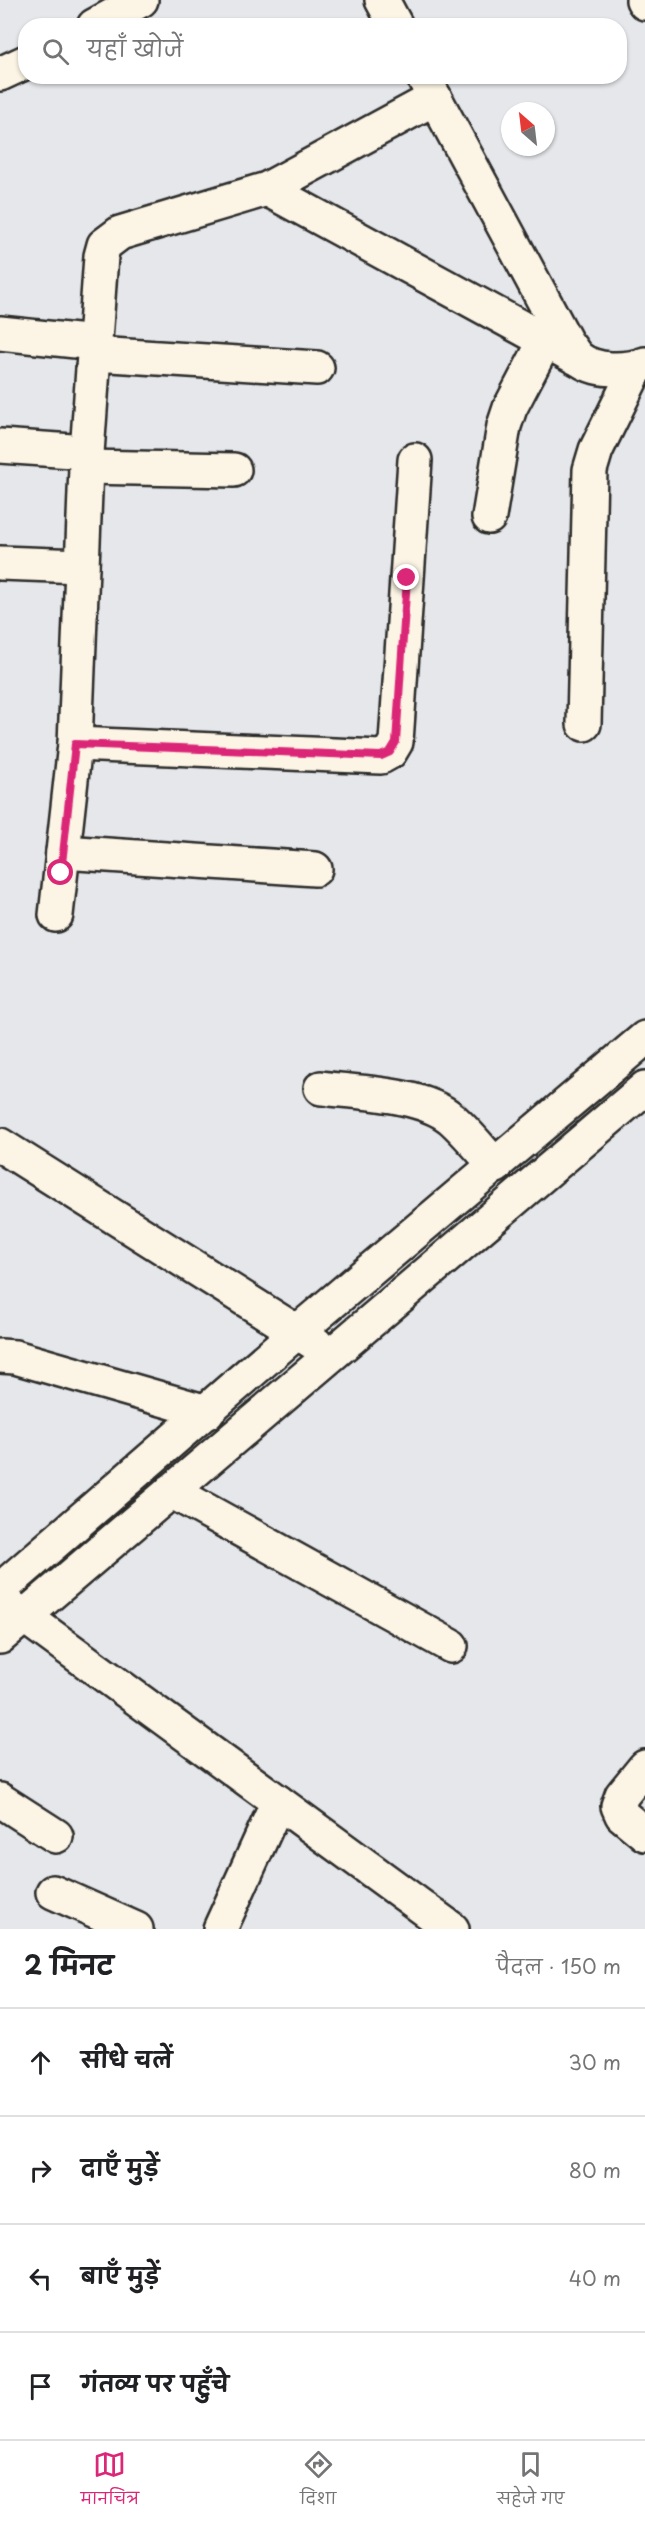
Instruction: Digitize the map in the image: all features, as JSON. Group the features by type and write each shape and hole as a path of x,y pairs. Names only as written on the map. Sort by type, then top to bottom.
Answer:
{"street":[{"path":"382,0 392,18"},
{"path":"108,18 138,1"},
{"path":"0,74 18,66"},
{"path":"56,915 75,744 87,460 101,256 104,245 112,237 267,189 429,87 566,342 579,359"},
{"path":"267,189 579,359 601,368 619,369 641,365"},
{"path":"0,333 95,348 317,368"},
{"path":"489,517 504,426 510,408 545,341"},
{"path":"584,724 590,470 596,450 641,365"},
{"path":"0,446 87,460 234,470"},
{"path":"75,744 381,756 390,752 396,742 415,460"},
{"path":"0,563 82,566"},
{"path":"63,852 315,869"},
{"path":"0,1590 297,1332 645,1038"},
{"path":"321,1088 414,1100 433,1107 451,1118 496,1166"},
{"path":"452,1929 278,1802 8,1617 171,1491 645,1088"},
{"path":"0,1145 333,1354"},
{"path":"5,1364 207,1412"},
{"path":"171,1491 451,1646"},
{"path":"645,1767 622,1795 618,1806 622,1815 645,1834"},
{"path":"0,1800 56,1836"},
{"path":"220,1929 278,1802"},
{"path":"53,1892 136,1929"}],"route":[{"path":"61,873 75,744 381,756 390,752 396,742 407,578"}]}
